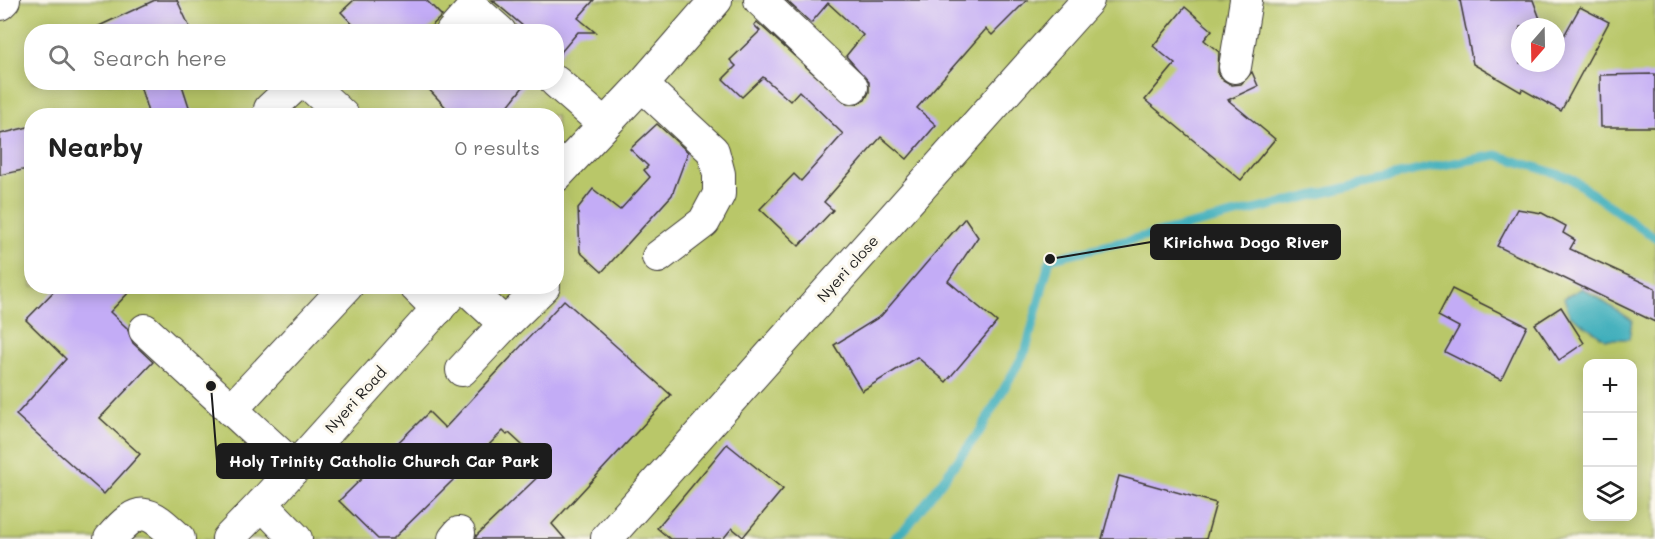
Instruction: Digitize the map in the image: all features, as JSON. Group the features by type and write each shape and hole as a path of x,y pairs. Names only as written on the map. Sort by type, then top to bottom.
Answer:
{"street":[{"path":"0,4 4,0"},
{"path":"564,167 642,85 716,0"},
{"path":"760,0 852,87"},
{"name":"Nyeri close","path":"607,538 1088,0"},
{"path":"1235,67 1246,0"},
{"path":"459,24 477,4 493,24"},
{"path":"642,85 713,151 719,174 719,194 704,222 658,257"},
{"path":"564,89 604,124"},
{"path":"271,108 290,90"},
{"path":"315,90 335,108"},
{"path":"231,410 340,294"},
{"path":"473,294 505,324"},
{"path":"462,370 536,294"},
{"name":"Nyeri Road","path":"236,536 262,504 448,298"},
{"path":"145,330 295,468"},
{"path":"262,504 296,539"},
{"path":"110,539 127,520 142,514 157,519 179,539"}],"green space":[{"path":"0,0 1655,0 1655,539 0,539"}],"water":[{"path":"1582,288 1632,320 1629,339 1605,339 1570,315 1564,298"}],"building":[{"path":"155,0 177,0 188,24 103,24"},
{"path":"354,0 426,0 442,16 434,24 352,24 341,12"},
{"path":"492,0 594,0 578,18 595,32 578,32 564,49 564,24 520,24"},
{"path":"786,0 1027,0 992,35 986,29 917,108 936,125 907,159 881,137 824,202 833,210 799,246 760,209 794,174 801,181 843,134 799,91 790,101 763,77 742,97 723,79 736,66 730,60 760,31 754,25 757,22 847,104 857,104 865,100 869,92 869,82 846,56 863,35 828,3 811,23"},
{"path":"1460,0 1533,0 1540,18 1511,18 1511,72 1565,72 1565,34 1580,7 1609,22 1561,111 1522,89 1521,92 1473,64"},
{"path":"1185,7 1212,30 1204,40 1219,52 1218,73 1223,80 1232,85 1241,84 1252,72 1258,86 1228,100 1275,139 1241,180 1145,100 1175,64 1153,46"},
{"path":"1655,74 1655,127 1601,127 1600,75"},
{"path":"141,90 184,90 189,108 147,108"},
{"path":"430,90 521,90 506,108 446,108"},
{"path":"657,124 688,152 672,195 602,272 580,252 578,208 593,189 620,210 650,177 644,170 648,166 630,149"},
{"path":"24,128 24,170 0,175 0,134"},
{"path":"1517,209 1542,213 1566,226 1563,233 1575,240 1570,249 1655,288 1655,322 1497,246"},
{"path":"965,218 978,237 948,281 997,322 946,382 917,357 862,391 834,345 881,316"},
{"path":"1452,289 1527,326 1501,380 1445,352 1459,327 1438,316"},
{"path":"51,294 127,294 110,312 127,328 133,343 153,362 100,418 140,454 104,494 16,415 66,359 26,320"},
{"path":"564,300 671,395 552,524 565,539 475,539 547,468 509,433 507,435 503,431 393,539 378,539 339,501 429,412 445,428"},
{"path":"1561,307 1584,343 1559,360 1535,324"},
{"path":"727,444 783,489 743,537 732,528 723,539 670,539 657,528"},
{"path":"1119,476 1216,503 1206,539 1102,539"}],"waterway":[{"path":"893,539 908,526 980,431 1026,350 1050,259 1427,168 1497,155 1570,178 1655,238"}],"place":[{"name":"Kirichwa Dogo River","path":"1050,259"},
{"name":"Holy Trinity Catholic Church Car Park","path":"211,386"}]}
